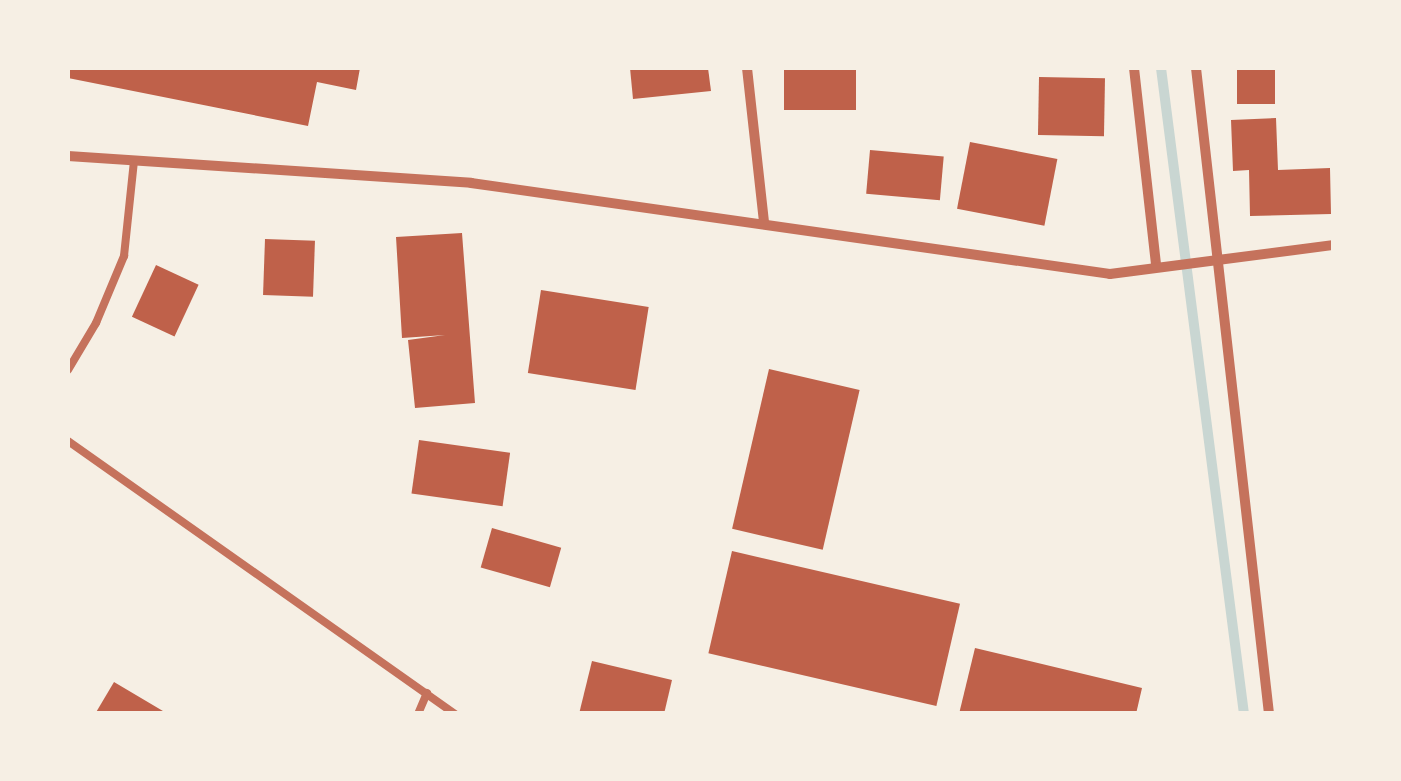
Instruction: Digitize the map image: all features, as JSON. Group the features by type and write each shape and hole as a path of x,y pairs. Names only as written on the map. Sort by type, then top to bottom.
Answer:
{"street":[{"path":"747,68 764,222"},
{"path":"1134,68 1156,265"},
{"path":"1196,68 1269,714"},
{"path":"68,156 471,183 1110,274 1156,265 1334,245"}],"lane":[{"path":"68,370 96,323 124,256 134,161"},
{"path":"68,441 456,714"},
{"path":"418,714 426,693"}],"building":[{"path":"68,68 360,68 356,90 317,82 308,126 68,78"},
{"path":"630,68 708,68 711,91 633,99"},
{"path":"784,68 856,68 856,110 784,110"},
{"path":"1237,68 1275,68 1275,104 1237,104"},
{"path":"1039,77 1105,78 1104,136 1038,135"},
{"path":"1276,118 1278,170 1330,168 1331,214 1250,216 1249,170 1233,171 1231,120"},
{"path":"970,142 1057,159 1044,226 957,209"},
{"path":"870,150 944,156 940,200 866,194"},
{"path":"462,233 475,403 415,408 408,340 445,335 402,338 396,237"},
{"path":"265,239 315,241 313,297 263,295"},
{"path":"156,265 199,285 175,337 132,317"},
{"path":"541,290 649,307 636,390 528,373"},
{"path":"769,369 860,390 823,550 732,529"},
{"path":"419,440 510,453 503,506 411,493"},
{"path":"492,528 561,548 550,587 481,567"},
{"path":"732,551 960,604 936,706 708,653"},
{"path":"975,648 1142,688 1136,714 959,714"},
{"path":"592,661 672,680 664,714 579,714"},
{"path":"114,682 168,714 95,714"}],"waterway":[{"path":"1161,68 1244,714"}]}
